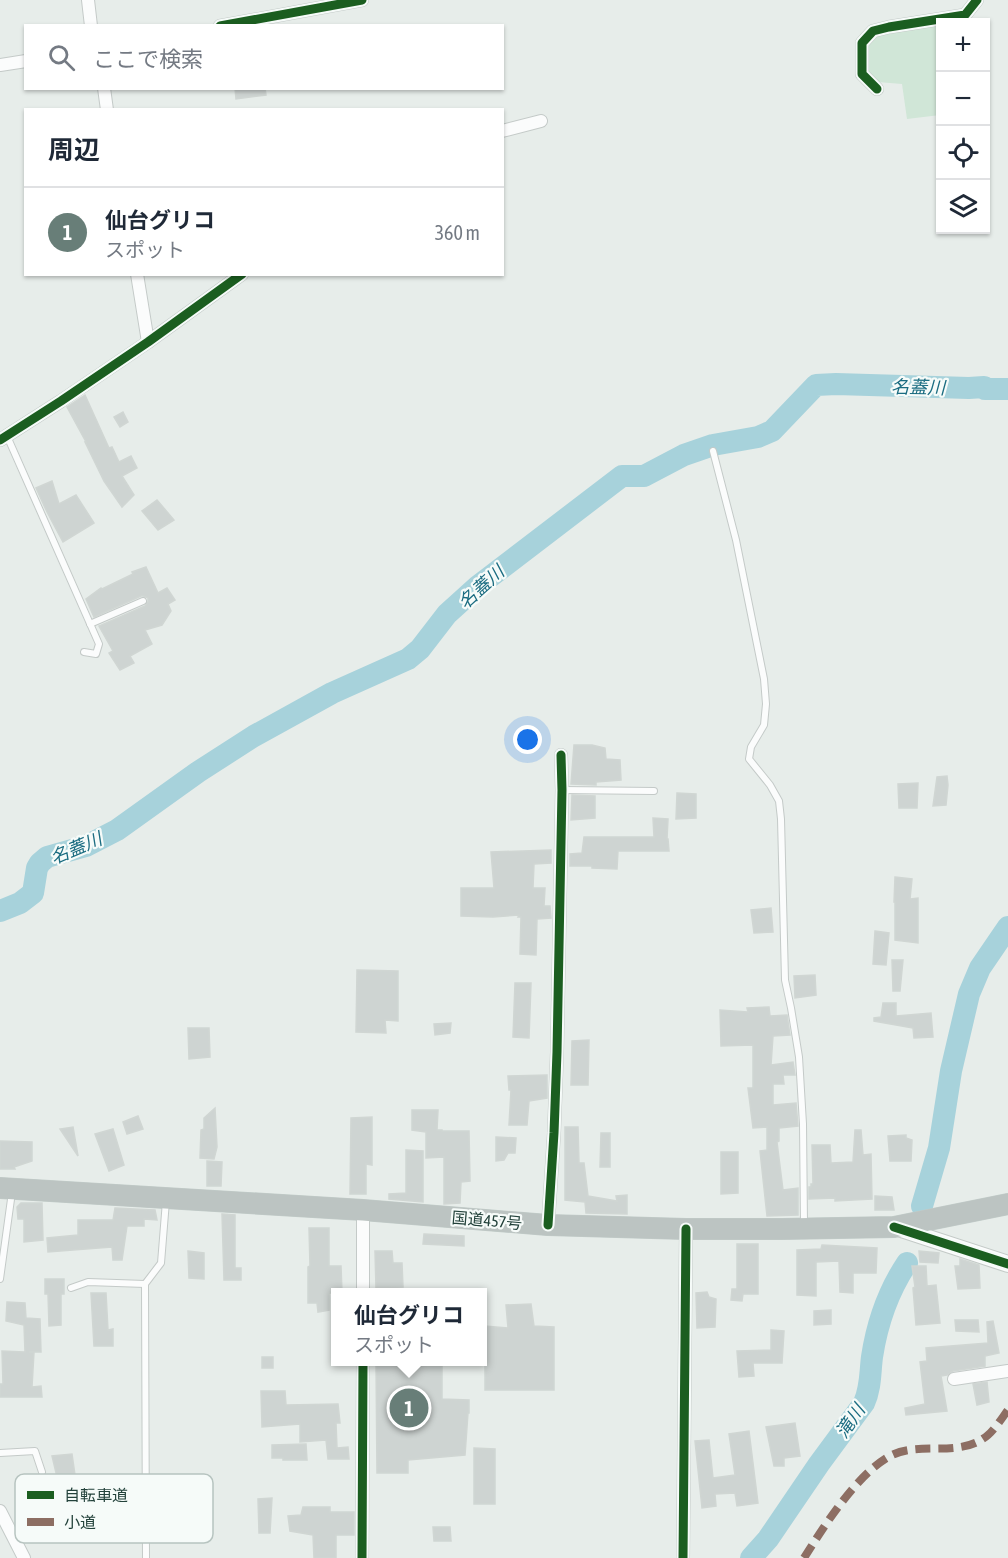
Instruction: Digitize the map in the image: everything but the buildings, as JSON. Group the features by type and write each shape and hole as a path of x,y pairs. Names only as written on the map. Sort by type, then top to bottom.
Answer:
{"highway":[{"name":"国道457号","path":"6,1188 363,1210 548,1225 686,1229 894,1227 1008,1204"}],"street":[{"path":"88,0 91,24"},
{"path":"230,24 345,1 362,0"},
{"path":"877,89 862,74 862,43 873,31 965,15 976,0"},
{"path":"0,65 24,61"},
{"path":"104,90 108,108"},
{"path":"504,130 541,121"},
{"path":"137,276 148,342"},
{"path":"3,438 62,401 239,276"},
{"path":"548,1225 557,1052 561,755"},
{"path":"363,1210 363,1288"},
{"path":"894,1227 1008,1264"},
{"path":"683,1558 686,1229"},
{"path":"363,1366 363,1558"},
{"path":"954,1379 1008,1371"},
{"path":"0,1511 15,1540"},
{"path":"16,1543 24,1558"}],"lane":[{"path":"3,438 99,645 96,654 84,652"},
{"path":"713,451 735,540 764,679 766,704 764,725 751,747 749,759 771,785 779,801 785,980 799,1057 805,1175 804,1228"},
{"path":"90,624 143,601"},
{"path":"562,790 654,791"},
{"path":"0,1279 6,1188"},
{"path":"146,1474 145,1284 161,1263 166,1198"},
{"path":"71,1288 88,1282 145,1284"},
{"path":"0,1453 35,1451 42,1472"},
{"path":"146,1543 146,1558"}],"green space":[{"path":"936,24 936,115 907,119 902,84 878,82 867,75 866,47 873,35"}],"waterway":[{"name":"名蓋川","path":"0,911 20,903 33,893 37,868 47,857 86,846 117,830 198,772 254,736 332,693 408,659 420,649 447,614 478,586 622,476 644,476 684,455 713,445 758,437 772,431 816,385 1008,389"},
{"name":"滝川","path":"922,1206 939,1148 951,1071 969,994 980,968 1008,927"},
{"name":"滝川","path":"751,1558 768,1539 864,1403 869,1386 877,1332 889,1296 907,1263"}],"marked path":[{"path":"804,1558 842,1502 865,1475 878,1464 902,1451 953,1448 977,1442 991,1433 1008,1410"}],"cycle path":[{"path":"231,24 362,0"},
{"path":"877,89 862,74 862,43 873,31 965,15 977,0"},
{"path":"0,440 148,342 239,276"},
{"path":"548,1225 557,1052 561,755"},
{"path":"894,1227 1008,1264"},
{"path":"683,1558 686,1229"},
{"path":"362,1558 363,1366"}],"place":[{"name":"仙台グリコ","path":"409,1408"}]}
